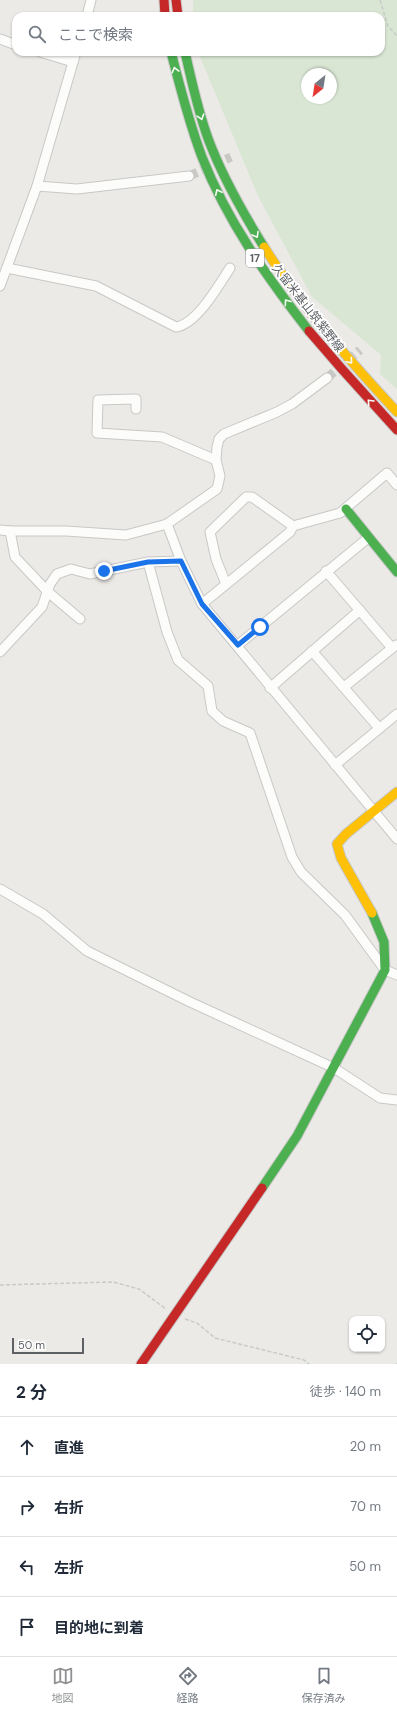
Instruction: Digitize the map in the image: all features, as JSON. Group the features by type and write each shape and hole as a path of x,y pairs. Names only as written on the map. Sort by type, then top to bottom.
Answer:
{"main road":[{"path":"164,0 165,12"},
{"path":"176,0 178,12"},
{"name":"久留米基山筑紫野線","path":"172,56 183,102 203,159 224,204 253,255 293,310 346,376 397,430"},
{"name":"久留米基山筑紫野線","path":"186,56 196,99 214,153 233,194 262,245 282,275 328,334 397,412"},
{"path":"346,509 397,572"},
{"path":"141,1364 297,1136 385,970 384,942 380,931 338,852 337,844 340,839 397,792"}],"street":[{"path":"87,12 91,0"},
{"path":"0,39 12,44"},
{"path":"53,56 73,62"},
{"path":"0,286 37,186 75,56"},
{"path":"37,186 77,189 189,176"},
{"path":"7,268 96,286 176,327 184,326 207,303 230,268"},
{"path":"0,530 66,531 126,535 167,524 218,489 220,476 216,460 217,447 219,440 224,434 277,412 292,404 327,378"},
{"path":"136,409 136,399 98,400 97,433 162,437 216,460"},
{"path":"202,604 290,532 293,526 340,513 387,473 397,485"},
{"path":"226,584 216,559 210,532 246,497 252,497 293,526"},
{"path":"167,524 181,561 202,604 238,645 270,688 397,839"},
{"path":"10,531 15,556 48,592 80,619"},
{"path":"238,645 326,571 368,538"},
{"path":"0,652 42,607 50,584 57,574 71,569 90,574 148,562 181,561"},
{"path":"148,562 167,632 178,660 208,686 212,710 223,721 250,733 292,857 301,872 345,915 385,970 397,975"},
{"path":"326,571 360,610 395,646 344,687"},
{"path":"270,688 360,610"},
{"path":"312,651 379,728"},
{"path":"335,765 397,714"},
{"path":"0,889 43,914 87,950 188,1001 334,1068 380,1098 397,1100"}],"path":[{"path":"380,0 384,12"},
{"path":"385,16 388,26 397,36"},
{"path":"0,1285 113,1282 140,1289 175,1315 197,1323 215,1338 297,1358 304,1360 309,1364"}],"green space":[{"path":"193,0 397,0 397,389 380,374 381,355 312,297 258,196 200,56 385,56 385,12 193,12"}],"tunnel":[{"path":"189,176 231,157"},
{"path":"327,378 360,350"}],"traffic: fast":[{"path":"172,56 197,144 223,204 263,269 309,331"},
{"path":"186,56 209,141 234,195 264,247"},
{"path":"346,509 397,572"},
{"path":"262,1188 297,1136 385,970 384,942 372,913"}],"traffic: slow":[{"path":"264,247 310,312 361,373 397,412"},
{"path":"372,913 341,858 337,844 346,834 397,792"}],"traffic: jam":[{"path":"164,0 165,12"},
{"path":"176,0 178,12"},
{"path":"309,331 397,430"},
{"path":"141,1364 262,1188"}],"route":[{"path":"104,571 148,562 181,561 202,604 238,645 260,627"}]}
